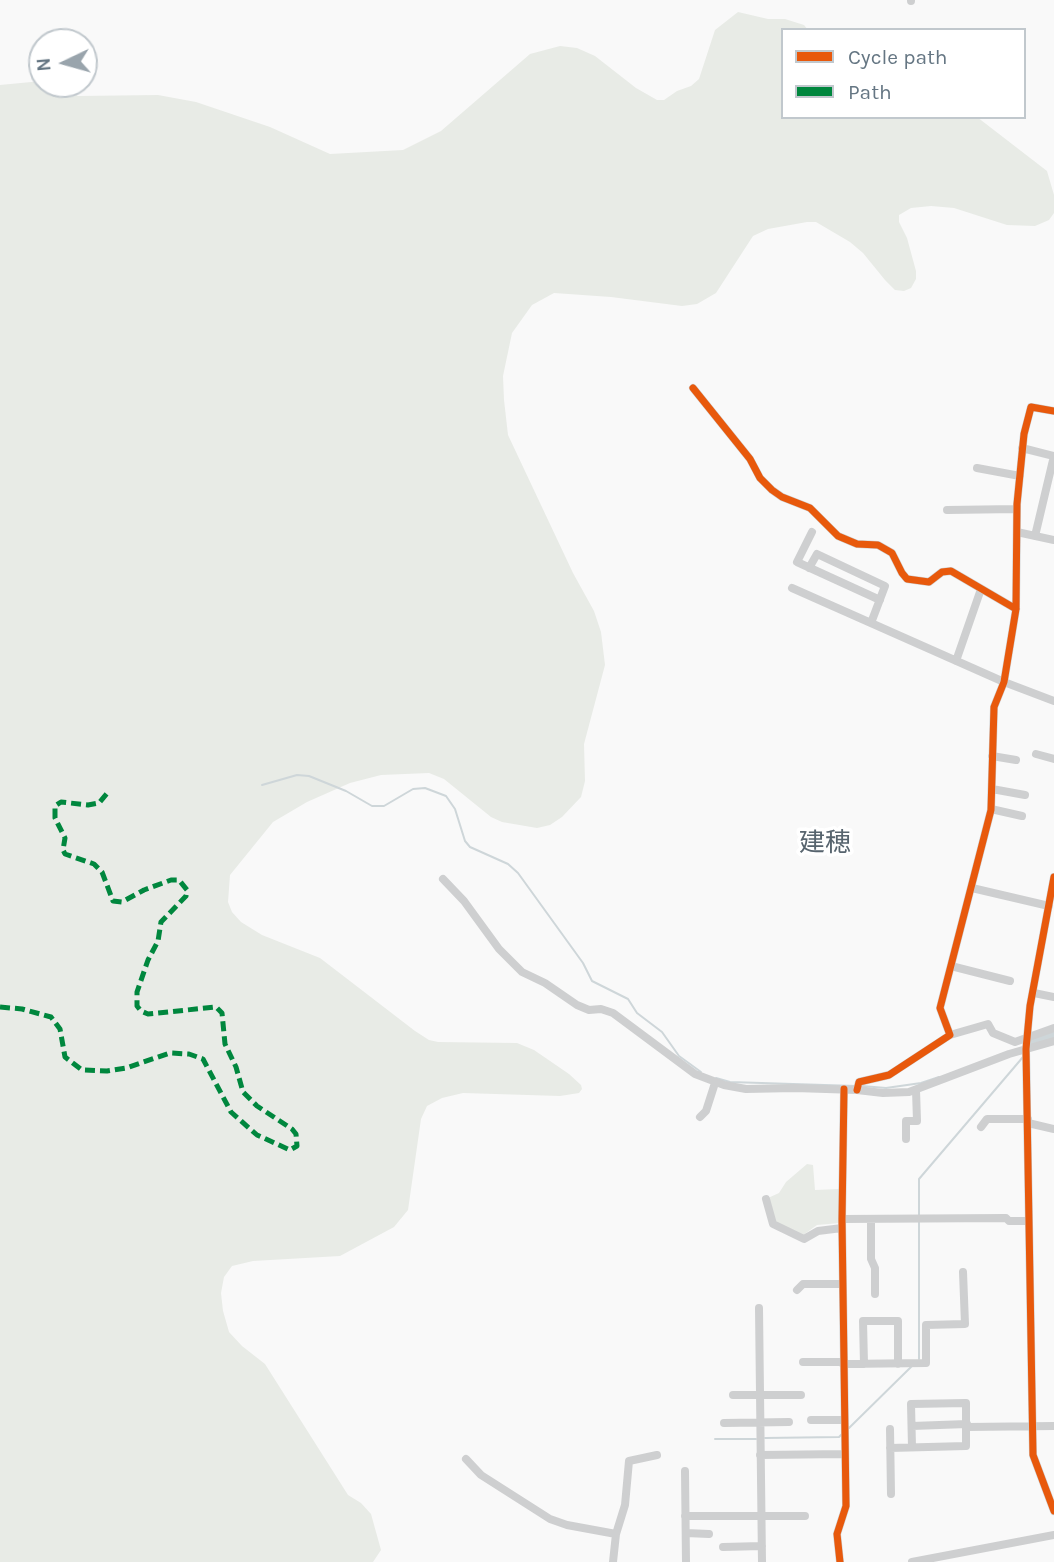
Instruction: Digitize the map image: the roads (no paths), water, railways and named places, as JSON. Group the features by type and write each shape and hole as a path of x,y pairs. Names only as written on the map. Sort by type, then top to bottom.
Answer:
{"street":[{"path":"694,388 750,459 760,478 782,497 810,508 838,536 858,544 878,545 892,553 907,579 929,582 942,572 951,571 1016,609"},
{"path":"950,1035 940,1008 991,809 994,707 1004,682 1016,609 1017,509 1022,448 1031,407 1054,411"},
{"path":"1022,448 1054,456 1035,536"},
{"path":"977,467 1020,476"},
{"path":"947,510 1017,509"},
{"path":"811,531 797,562 880,600"},
{"path":"1017,532 1054,540"},
{"path":"809,568 817,554 886,586 871,623"},
{"path":"792,588 1004,682 1054,701"},
{"path":"956,661 981,589"},
{"path":"1036,754 1054,759"},
{"path":"992,755 1016,760"},
{"path":"992,789 1025,795"},
{"path":"991,809 1021,816"},
{"path":"1054,877 1026,1049 1032,1426 1035,1464 1054,1511"},
{"path":"443,879 464,901 499,949 523,972 577,1005 589,1010 601,1009 613,1013 695,1074 715,1083 746,1088 909,1092 1054,1041"},
{"path":"972,888 1049,906"},
{"path":"951,967 1010,981"},
{"path":"1034,993 1054,997"},
{"path":"857,1090 859,1082 889,1075 950,1035 988,1024 993,1033 1015,1042 1054,1028"},
{"path":"700,1117 706,1111 715,1083"},
{"path":"840,1562 837,1542 846,1506 842,1284 844,1090"},
{"path":"906,1139 906,1121 917,1121 916,1090"},
{"path":"981,1127 987,1119 1028,1121 1054,1129"},
{"path":"766,1199 773,1224 804,1239 818,1231 872,1219 1006,1218 1009,1221 1028,1221"},
{"path":"872,1219 875,1294"},
{"path":"803,1362 926,1363 926,1325 965,1324 963,1272"},
{"path":"797,1290 803,1284 842,1284"},
{"path":"759,1308 762,1562"},
{"path":"864,1364 863,1321 898,1321 898,1364"},
{"path":"733,1395 800,1395"},
{"path":"890,1448 966,1446 966,1403 911,1404 912,1447"},
{"path":"811,1420 844,1420"},
{"path":"724,1423 789,1422"},
{"path":"912,1426 1054,1426"},
{"path":"890,1429 891,1494"},
{"path":"761,1455 845,1454"},
{"path":"614,1562 616,1534 625,1505 629,1461 657,1455"},
{"path":"466,1459 481,1475 550,1519 616,1534"},
{"path":"685,1471 686,1562"},
{"path":"685,1516 805,1516"},
{"path":"686,1533 709,1534"},
{"path":"912,1562 1054,1535"},
{"path":"723,1547 762,1546"}],"waterway":[{"path":"262,785 297,775 309,776 346,791 372,806 384,806 413,789 425,788 446,796 455,809 465,841 470,847 508,864 518,873 583,963 592,981 628,999 637,1013 662,1032 679,1056 701,1072"},
{"path":"1035,1042 1054,1034"},
{"path":"1030,1044 1035,1042"},
{"path":"919,1216 919,1179 1023,1057"},
{"path":"862,1086 886,1088 921,1083 939,1077"},
{"path":"716,1078 730,1082 856,1086"},
{"path":"919,1222 919,1359"},
{"path":"849,1428 912,1366"},
{"path":"765,1438 839,1437 842,1434"},
{"path":"715,1439 756,1439"}],"district":[{"name":"建穂","path":"825,844"}]}
